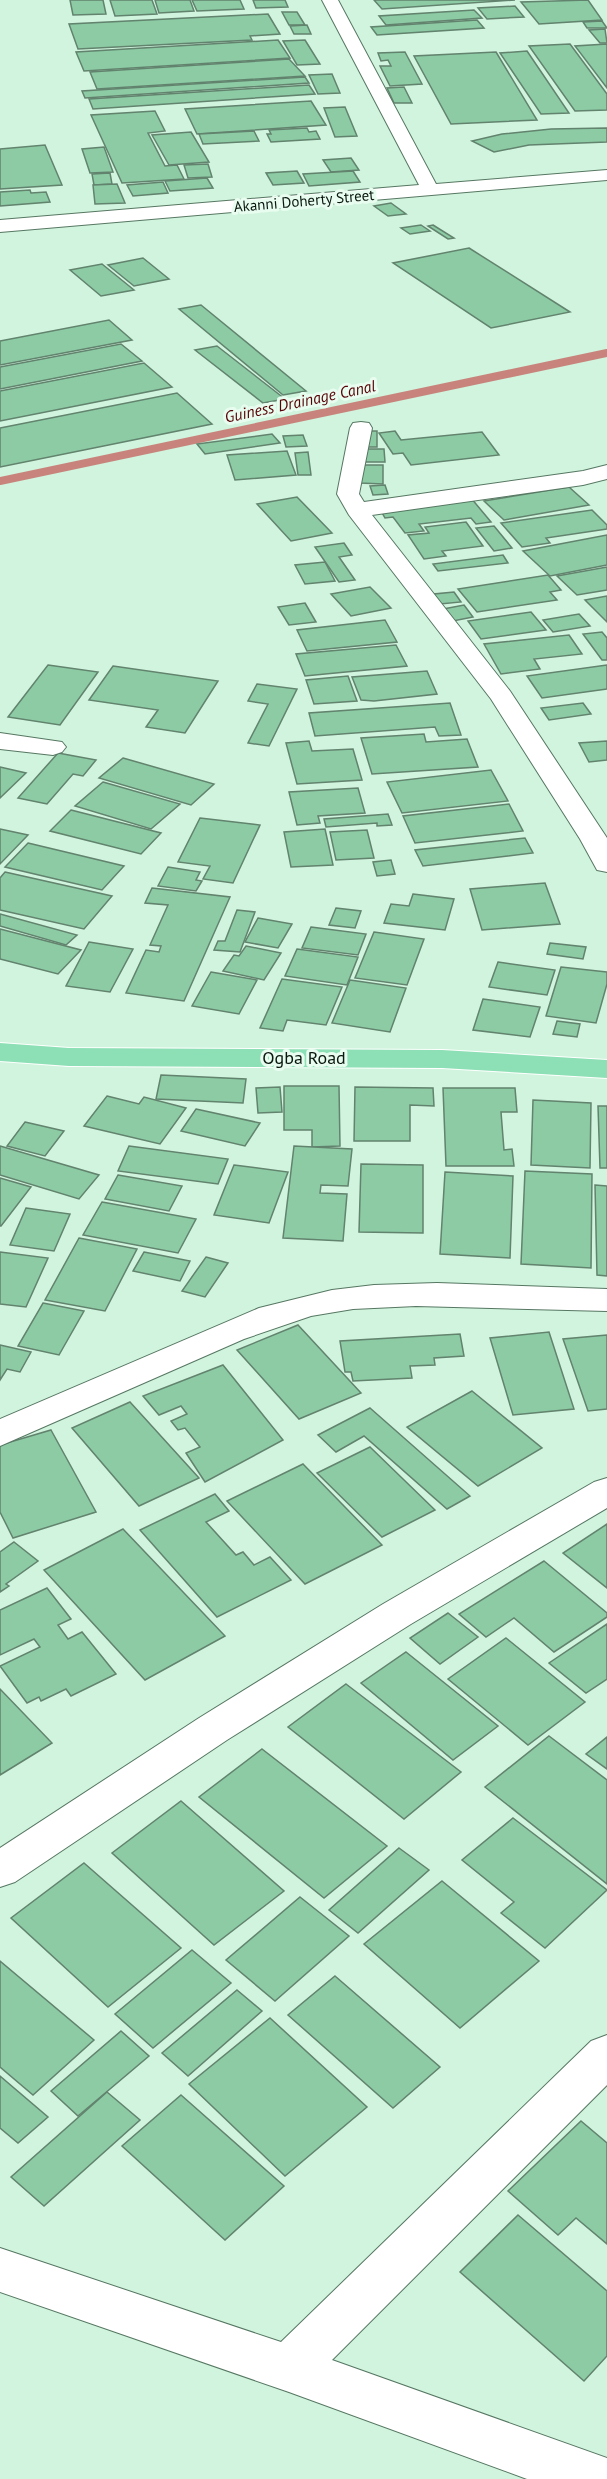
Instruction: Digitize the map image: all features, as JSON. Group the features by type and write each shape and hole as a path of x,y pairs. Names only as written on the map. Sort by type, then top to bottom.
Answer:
{"main road":[{"name":"Ogba Road","path":"0,1052 69,1057 442,1059 607,1069"}],"street":[{"path":"330,0 430,189"},
{"name":"Akanni Doherty Street","path":"0,226 607,176"},
{"path":"361,428 348,494 357,510 501,696 594,839 607,864"},
{"path":"357,510 583,478 607,472"},
{"path":"583,478 607,495"},
{"path":"0,741 53,747"},
{"path":"0,1434 38,1414 226,1333 271,1315 311,1305 352,1298 398,1295 565,1297 607,1300"},
{"path":"0,1870 213,1729 387,1620 607,1491"},
{"path":"289,2368 607,2055"},
{"path":"0,2270 289,2368 596,2479"}],"building":[{"path":"70,0 103,0 106,14 73,15"},
{"path":"110,0 152,0 157,14 115,16"},
{"path":"155,0 190,0 194,11 159,13"},
{"path":"192,0 240,0 244,9 197,11"},
{"path":"253,0 285,0 288,7 256,8"},
{"path":"374,0 515,0 382,9"},
{"path":"588,0 602,20 539,24 521,2"},
{"path":"515,6 524,17 487,19 478,8"},
{"path":"474,10 482,18 386,25 379,16"},
{"path":"282,12 297,12 305,25 289,25"},
{"path":"268,14 280,34 250,36 252,40 78,49 69,24"},
{"path":"477,20 484,28 377,35 371,27"},
{"path":"602,21 607,28 587,28 583,22"},
{"path":"307,25 311,34 294,34 290,26"},
{"path":"605,29 607,43 600,43 589,30"},
{"path":"278,40 290,58 84,71 76,52"},
{"path":"305,40 320,64 297,65 283,41"},
{"path":"570,44 607,94 607,110 575,111 529,46"},
{"path":"607,44 607,88 575,46"},
{"path":"527,51 569,113 541,114 500,53"},
{"path":"405,52 422,84 390,86 380,66 391,66 388,60 381,61 378,53"},
{"path":"496,52 537,120 451,124 414,56"},
{"path":"289,59 305,76 97,89 90,72"},
{"path":"332,74 340,93 318,94 309,75"},
{"path":"305,77 309,83 85,98 82,91"},
{"path":"309,85 315,94 93,109 89,99"},
{"path":"404,87 412,103 394,103 387,88"},
{"path":"311,101 326,125 197,134 185,109"},
{"path":"345,107 357,136 335,137 324,108"},
{"path":"155,111 165,131 148,133 165,166 177,165 184,179 122,183 91,115"},
{"path":"307,128 309,132 316,131 320,139 271,142 267,134 271,134 269,130"},
{"path":"607,128 607,142 529,145 494,152 472,141 502,134 551,129"},
{"path":"254,131 259,141 203,144 199,134"},
{"path":"191,132 209,162 169,165 152,135"},
{"path":"45,145 62,185 0,189 0,149"},
{"path":"104,147 113,172 90,173 82,149"},
{"path":"351,158 359,170 331,172 323,160"},
{"path":"208,164 212,177 188,178 184,165"},
{"path":"297,171 304,183 273,185 266,173"},
{"path":"353,171 360,182 309,186 303,174"},
{"path":"110,173 112,184 94,185 92,174"},
{"path":"207,178 213,188 170,191 165,181"},
{"path":"163,182 168,193 133,196 127,185"},
{"path":"117,184 125,203 95,204 93,185"},
{"path":"30,190 31,193 46,192 50,202 0,206 0,192"},
{"path":"391,203 406,214 388,216 374,206"},
{"path":"421,225 430,231 410,234 401,228"},
{"path":"433,225 454,238 448,239 428,226"},
{"path":"469,248 570,312 491,328 393,263"},
{"path":"143,258 169,279 134,286 108,265"},
{"path":"102,264 134,290 101,296 70,270"},
{"path":"201,305 306,391 283,395 179,309"},
{"path":"109,320 132,340 0,365 0,341"},
{"path":"121,344 142,361 0,389 0,367"},
{"path":"217,346 285,399 263,403 195,350"},
{"path":"144,363 172,387 0,421 0,391"},
{"path":"177,393 212,424 0,467 0,428"},
{"path":"362,431 377,431 377,447 362,447"},
{"path":"395,431 401,440 482,432 499,455 411,465 403,453 393,454 379,433"},
{"path":"272,434 280,443 205,454 197,444"},
{"path":"303,435 307,446 286,447 283,436"},
{"path":"362,449 384,449 385,462 362,462"},
{"path":"287,451 296,475 235,480 227,455"},
{"path":"308,452 311,475 298,475 295,453"},
{"path":"361,465 383,465 383,484 360,483"},
{"path":"385,485 388,494 373,495 370,486"},
{"path":"569,487 589,505 504,520 484,501"},
{"path":"297,497 332,533 291,541 257,504"},
{"path":"471,498 491,522 476,524 471,518 419,524 424,531 405,533 393,517 385,518 380,509"},
{"path":"592,510 607,525 607,529 546,538 550,543 522,547 501,523"},
{"path":"466,522 483,546 442,551 446,556 424,559 408,535 429,533 425,527"},
{"path":"494,526 512,548 494,551 476,528"},
{"path":"607,535 607,565 550,576 523,551"},
{"path":"344,543 352,555 339,557 355,580 339,582 315,547"},
{"path":"503,555 508,563 438,571 433,564"},
{"path":"325,562 335,581 305,584 295,565"},
{"path":"607,567 607,590 577,595 557,576"},
{"path":"548,575 561,590 550,592 557,600 477,612 458,589"},
{"path":"370,587 391,608 351,616 331,594"},
{"path":"454,592 461,602 440,604 434,594"},
{"path":"607,596 607,622 585,600"},
{"path":"305,603 316,622 289,625 278,607"},
{"path":"464,605 473,617 453,621 443,609"},
{"path":"531,612 546,630 481,639 468,621"},
{"path":"579,614 590,626 553,632 543,620"},
{"path":"385,620 397,642 307,651 297,630"},
{"path":"602,632 607,638 607,660 602,660 583,634"},
{"path":"569,635 582,654 534,659 540,669 501,674 484,644"},
{"path":"396,645 407,666 305,676 296,654"},
{"path":"48,665 98,672 60,725 8,717"},
{"path":"607,665 607,689 542,698 527,676"},
{"path":"113,666 218,681 185,733 146,727 158,710 89,700"},
{"path":"427,671 437,694 374,701 361,700 352,677"},
{"path":"348,676 357,701 314,704 306,680"},
{"path":"257,684 297,689 269,746 248,743 268,704 248,701"},
{"path":"450,703 461,735 439,736 435,727 315,736 309,713"},
{"path":"583,703 591,714 549,720 541,708"},
{"path":"424,734 426,742 467,739 478,767 372,774 361,738"},
{"path":"309,741 312,751 353,749 362,780 297,784 286,743"},
{"path":"607,741 607,760 589,762 579,743"},
{"path":"58,753 96,760 83,776 73,774 47,804 18,798"},
{"path":"123,758 214,784 191,805 99,778"},
{"path":"0,767 26,773 0,798"},
{"path":"491,770 508,801 402,813 387,782"},
{"path":"103,782 180,804 151,829 75,806"},
{"path":"358,788 365,813 318,816 320,823 297,825 289,792"},
{"path":"509,804 523,831 415,843 403,816"},
{"path":"71,810 161,833 141,854 50,831"},
{"path":"388,814 392,825 377,826 377,823 326,827 324,819"},
{"path":"200,818 260,825 233,883 203,879 210,866 178,862"},
{"path":"0,829 28,835 0,864"},
{"path":"325,829 333,865 291,867 284,832"},
{"path":"367,830 374,858 336,860 330,832"},
{"path":"525,838 533,853 423,866 415,850"},
{"path":"28,843 124,866 102,890 5,867"},
{"path":"391,860 395,874 377,876 373,862"},
{"path":"168,867 200,872 196,880 202,881 196,891 158,886"},
{"path":"5,872 112,896 84,929 0,910 0,878"},
{"path":"545,883 560,924 482,930 470,889"},
{"path":"152,888 230,897 184,1001 126,993 146,950 159,952 161,946 150,945 168,905 145,903"},
{"path":"413,894 454,899 445,930 384,923 391,904 409,906"},
{"path":"336,908 361,911 355,928 329,925"},
{"path":"237,910 255,912 240,952 214,950 218,941 225,941"},
{"path":"0,914 77,935 66,945 0,926"},
{"path":"258,918 292,924 278,948 245,942"},
{"path":"311,927 366,934 358,955 302,948"},
{"path":"0,929 81,950 58,974 0,959"},
{"path":"374,932 424,939 407,985 355,978"},
{"path":"89,942 133,949 110,992 66,986"},
{"path":"550,943 586,947 583,959 547,954"},
{"path":"246,946 281,953 264,980 223,971 234,955 239,956"},
{"path":"297,949 358,957 347,985 285,976"},
{"path":"498,962 555,970 547,995 489,987"},
{"path":"561,967 607,972 607,984 596,1023 546,1016"},
{"path":"211,972 257,980 239,1014 192,1006"},
{"path":"282,979 342,987 326,1025 287,1020 283,1031 260,1028"},
{"path":"350,980 406,988 390,1032 332,1023"},
{"path":"483,999 540,1007 530,1037 473,1030"},
{"path":"557,1021 580,1024 577,1037 553,1034"},
{"path":"161,1075 246,1079 243,1103 156,1099"},
{"path":"284,1086 339,1086 340,1146 312,1147 312,1130 284,1130"},
{"path":"280,1087 282,1112 258,1113 256,1088"},
{"path":"355,1087 433,1088 434,1106 410,1105 410,1141 354,1141"},
{"path":"443,1088 515,1088 517,1112 501,1112 504,1150 512,1149 514,1166 446,1166"},
{"path":"107,1096 139,1104 144,1097 186,1108 160,1144 84,1126"},
{"path":"533,1100 591,1103 590,1168 531,1165"},
{"path":"598,1106 607,1106 607,1168 600,1168"},
{"path":"196,1109 260,1123 245,1146 181,1131"},
{"path":"25,1122 64,1131 45,1156 7,1146"},
{"path":"0,1146 99,1175 79,1199 0,1175"},
{"path":"129,1146 228,1159 218,1184 118,1171"},
{"path":"294,1146 352,1149 348,1186 321,1185 320,1193 347,1194 343,1241 283,1238"},
{"path":"361,1164 423,1165 423,1233 359,1232"},
{"path":"234,1165 288,1172 269,1223 214,1215"},
{"path":"525,1171 592,1174 591,1268 521,1264"},
{"path":"445,1172 513,1176 510,1258 440,1254"},
{"path":"118,1175 182,1186 169,1211 105,1199"},
{"path":"0,1178 31,1187 1,1226 0,1226"},
{"path":"595,1185 607,1186 607,1276 597,1275"},
{"path":"102,1202 196,1219 178,1253 83,1235"},
{"path":"26,1208 70,1214 54,1251 10,1245"},
{"path":"79,1238 137,1249 105,1311 45,1300"},
{"path":"0,1252 48,1258 26,1307 0,1304"},
{"path":"144,1252 190,1261 180,1281 133,1271"},
{"path":"206,1257 228,1263 205,1297 182,1291"},
{"path":"43,1303 84,1311 59,1355 18,1346"},
{"path":"298,1325 361,1393 299,1419 237,1350"},
{"path":"549,1332 574,1409 513,1415 490,1338"},
{"path":"460,1334 464,1356 434,1358 435,1365 410,1366 412,1378 353,1381 351,1372 345,1372 340,1341"},
{"path":"607,1335 607,1409 588,1411 563,1339"},
{"path":"0,1345 31,1352 20,1372 7,1369 0,1380"},
{"path":"223,1365 283,1440 205,1482 186,1453 200,1447 185,1428 178,1430 171,1421 187,1414 181,1406 159,1415 143,1396"},
{"path":"472,1391 542,1448 478,1486 407,1427"},
{"path":"130,1402 199,1478 139,1506 72,1428"},
{"path":"370,1408 470,1496 447,1509 364,1436 336,1452 318,1435"},
{"path":"51,1430 96,1512 13,1538 0,1512 0,1445"},
{"path":"370,1447 435,1510 382,1537 317,1473"},
{"path":"303,1464 382,1545 305,1584 227,1501"},
{"path":"215,1494 229,1511 206,1522 236,1555 243,1552 254,1565 270,1557 291,1580 217,1617 140,1530"},
{"path":"607,1524 607,1588 563,1553"},
{"path":"123,1529 225,1636 145,1680 44,1570"},
{"path":"14,1542 38,1561 6,1584 9,1586 0,1592 0,1552"},
{"path":"544,1561 607,1613 607,1617 554,1652 514,1618 486,1637 459,1614"},
{"path":"47,1588 71,1619 58,1625 68,1639 82,1632 116,1674 71,1696 66,1689 41,1701 39,1697 27,1703 0,1666 40,1647 34,1639 0,1655 0,1610"},
{"path":"448,1613 478,1637 440,1664 410,1638"},
{"path":"607,1624 607,1679 586,1693 549,1663"},
{"path":"506,1638 585,1702 528,1745 448,1679"},
{"path":"406,1652 498,1726 453,1760 361,1683"},
{"path":"346,1684 461,1772 404,1819 288,1727"},
{"path":"0,1689 52,1743 0,1775"},
{"path":"549,1736 607,1780 607,1884 485,1787"},
{"path":"607,1737 607,1769 586,1754"},
{"path":"262,1749 387,1846 324,1898 199,1797"},
{"path":"181,1801 284,1891 214,1945 112,1853"},
{"path":"513,1818 607,1890 545,1948 501,1913 514,1902 462,1860"},
{"path":"399,1848 429,1870 358,1933 329,1910"},
{"path":"84,1863 181,1948 108,2007 11,1918"},
{"path":"442,1881 539,1961 460,2028 364,1944"},
{"path":"300,1897 349,1936 275,2001 226,1960"},
{"path":"192,1950 231,1983 153,2048 115,2014"},
{"path":"0,1961 94,2040 33,2095 0,2067"},
{"path":"335,1976 440,2067 393,2108 288,2015"},
{"path":"237,1990 262,2011 188,2076 162,2053"},
{"path":"270,2018 367,2107 285,2176 189,2084"},
{"path":"121,2031 149,2056 78,2116 51,2091"},
{"path":"0,2076 48,2117 18,2143 0,2128"},
{"path":"107,2092 140,2120 44,2206 11,2177"},
{"path":"181,2095 284,2186 225,2240 122,2146"},
{"path":"581,2121 607,2143 607,2244 576,2218 558,2235 508,2191"},
{"path":"518,2215 607,2291 607,2356 584,2381 460,2272"}],"waterway":[{"name":"Guiness Drainage Canal","path":"0,481 607,353"}]}
